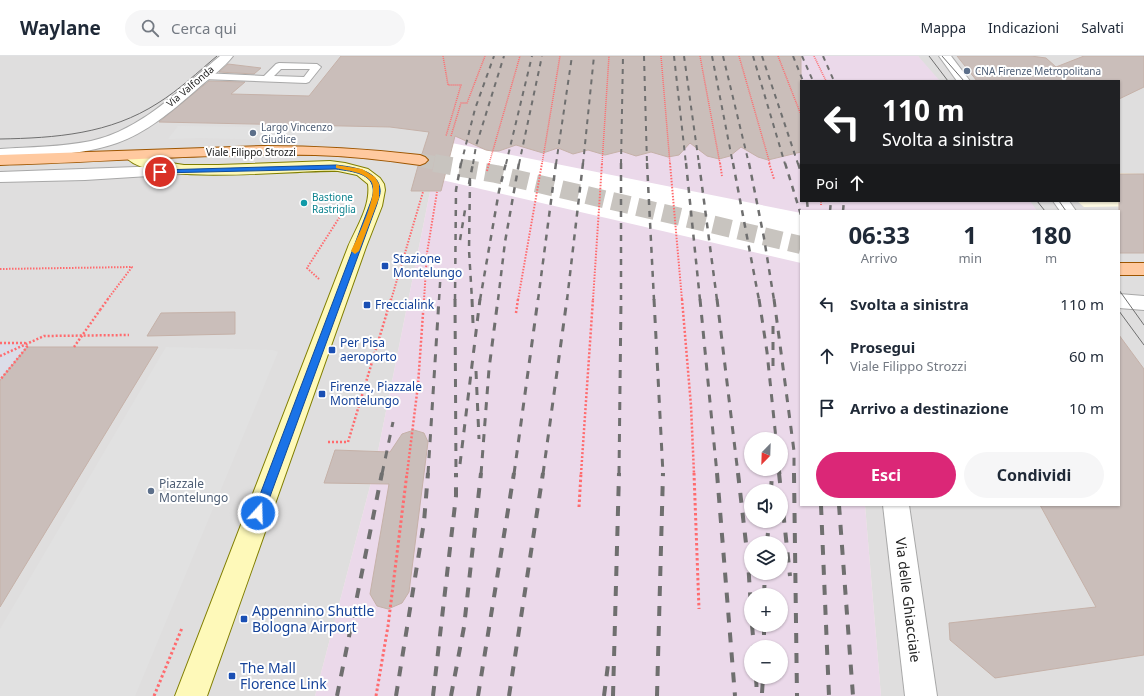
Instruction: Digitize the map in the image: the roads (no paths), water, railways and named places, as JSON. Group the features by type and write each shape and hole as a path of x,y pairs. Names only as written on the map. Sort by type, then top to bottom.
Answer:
{"main road":[{"name":"Viale Filippo Strozzi","path":"132,156 211,152 334,151 368,153 420,160"},
{"path":"0,160 60,160 132,156"},
{"path":"1120,269 1144,269"}],"street":[{"name":"Via Valfonda","path":"0,154 94,145 133,130 153,116 227,56"},
{"path":"945,56 963,80"},
{"path":"132,156 141,161 152,164 191,170 321,166 343,167 365,173 376,184 377,190 374,204 191,696"},
{"name":"Viale Filippo Strozzi","path":"85,175 132,156"},
{"name":"Viale Filippo Strozzi","path":"0,177 191,170"},
{"path":"1120,301 1144,303"},
{"path":"1120,315 1144,315"},
{"name":"Via delle Ghiacciaie","path":"896,506 921,696"}],"lane":[{"path":"203,76 306,80 317,67 279,66 267,78"}],"tunnel":[{"path":"420,160 440,164"},
{"path":"434,163 496,174 800,245"}],"tram line":[{"path":"0,139 62,135 102,128 121,122 166,98 217,56"},
{"path":"929,56 947,80"},
{"path":"942,56 963,80"},
{"path":"1038,202 1044,210"},
{"path":"1060,202 1065,210"},
{"path":"1120,291 1144,325"},
{"path":"1120,312 1144,345"}],"railway":[{"path":"461,164 475,109 494,56"},
{"path":"473,164 476,146 504,56"},
{"path":"506,164 532,56"},
{"path":"519,164 542,56"},
{"path":"556,164 572,56"},
{"path":"583,164 594,56"},
{"path":"621,164 623,56"},
{"path":"644,56 647,164"},
{"path":"674,56 686,164"},
{"path":"684,56 699,164"},
{"path":"712,56 733,164"},
{"path":"723,56 749,164"},
{"path":"753,56 785,164"},
{"path":"762,56 798,164"},
{"path":"793,56 803,80"},
{"path":"802,56 813,80"},
{"path":"823,56 834,80"},
{"path":"455,300 456,190 461,163"},
{"path":"469,184 473,163"},
{"path":"480,300 499,191 506,163"},
{"path":"498,300 505,242 519,163"},
{"path":"538,300 556,163"},
{"path":"567,300 583,163"},
{"path":"647,163 654,300"},
{"path":"686,163 700,300"},
{"path":"699,163 717,300"},
{"path":"733,163 759,300"},
{"path":"749,163 764,238 774,300"},
{"path":"785,163 800,212"},
{"path":"798,163 800,170"},
{"path":"621,164 621,299"},
{"path":"470,180 469,250 472,300"},
{"path":"807,202 808,210"},
{"path":"830,210 831,202"},
{"path":"843,210 844,202"},
{"path":"460,240 465,210"},
{"path":"439,300 441,268"},
{"path":"428,474 439,299"},
{"path":"472,299 473,323"},
{"path":"460,464 480,299"},
{"path":"481,474 489,369 498,299"},
{"path":"514,474 538,299"},
{"path":"543,474 567,299"},
{"path":"619,474 621,299"},
{"path":"654,299 663,474"},
{"path":"700,299 717,474"},
{"path":"717,299 738,474"},
{"path":"759,299 767,352 775,432"},
{"path":"774,299 794,451 794,473"},
{"path":"455,300 456,474"},
{"path":"773,326 773,370"},
{"path":"476,371 479,439"},
{"path":"382,474 393,422"},
{"path":"337,696 382,473"},
{"path":"396,696 424,522 428,473"},
{"path":"451,696 464,627 481,473"},
{"path":"478,696 514,473"},
{"path":"509,696 543,473"},
{"path":"613,696 619,473"},
{"path":"717,473 735,696"},
{"path":"738,473 750,588"},
{"path":"794,473 797,696"},
{"path":"433,696 456,496 456,474"},
{"path":"657,696 663,474"},
{"path":"771,484 772,476"},
{"path":"779,476 790,576"},
{"path":"821,506 829,696"},
{"path":"839,506 853,696"},
{"path":"768,528 768,536"},
{"path":"764,588 765,580"},
{"path":"753,632 753,640"},
{"path":"764,632 764,640"},
{"path":"604,696 609,657"},
{"path":"756,684 757,696"},
{"path":"762,693 763,684"}],"place":[{"name":"CNA Firenze Metropolitana","path":"967,71"},
{"name":"Largo Vincenzo Giudice","path":"253,133"},
{"name":"Bastione Rastriglia","path":"304,203"},
{"name":"Stazione Montelungo","path":"385,266"},
{"name":"Freccialink","path":"367,305"},
{"name":"Per Pisa aeroporto","path":"332,350"},
{"name":"Firenze, Piazzale Montelungo","path":"322,394"},
{"name":"Piazzale Montelungo","path":"151,491"},
{"name":"Appennino Shuttle Bologna Airport","path":"244,619"},
{"name":"The Mall Florence Link","path":"232,676"}]}
